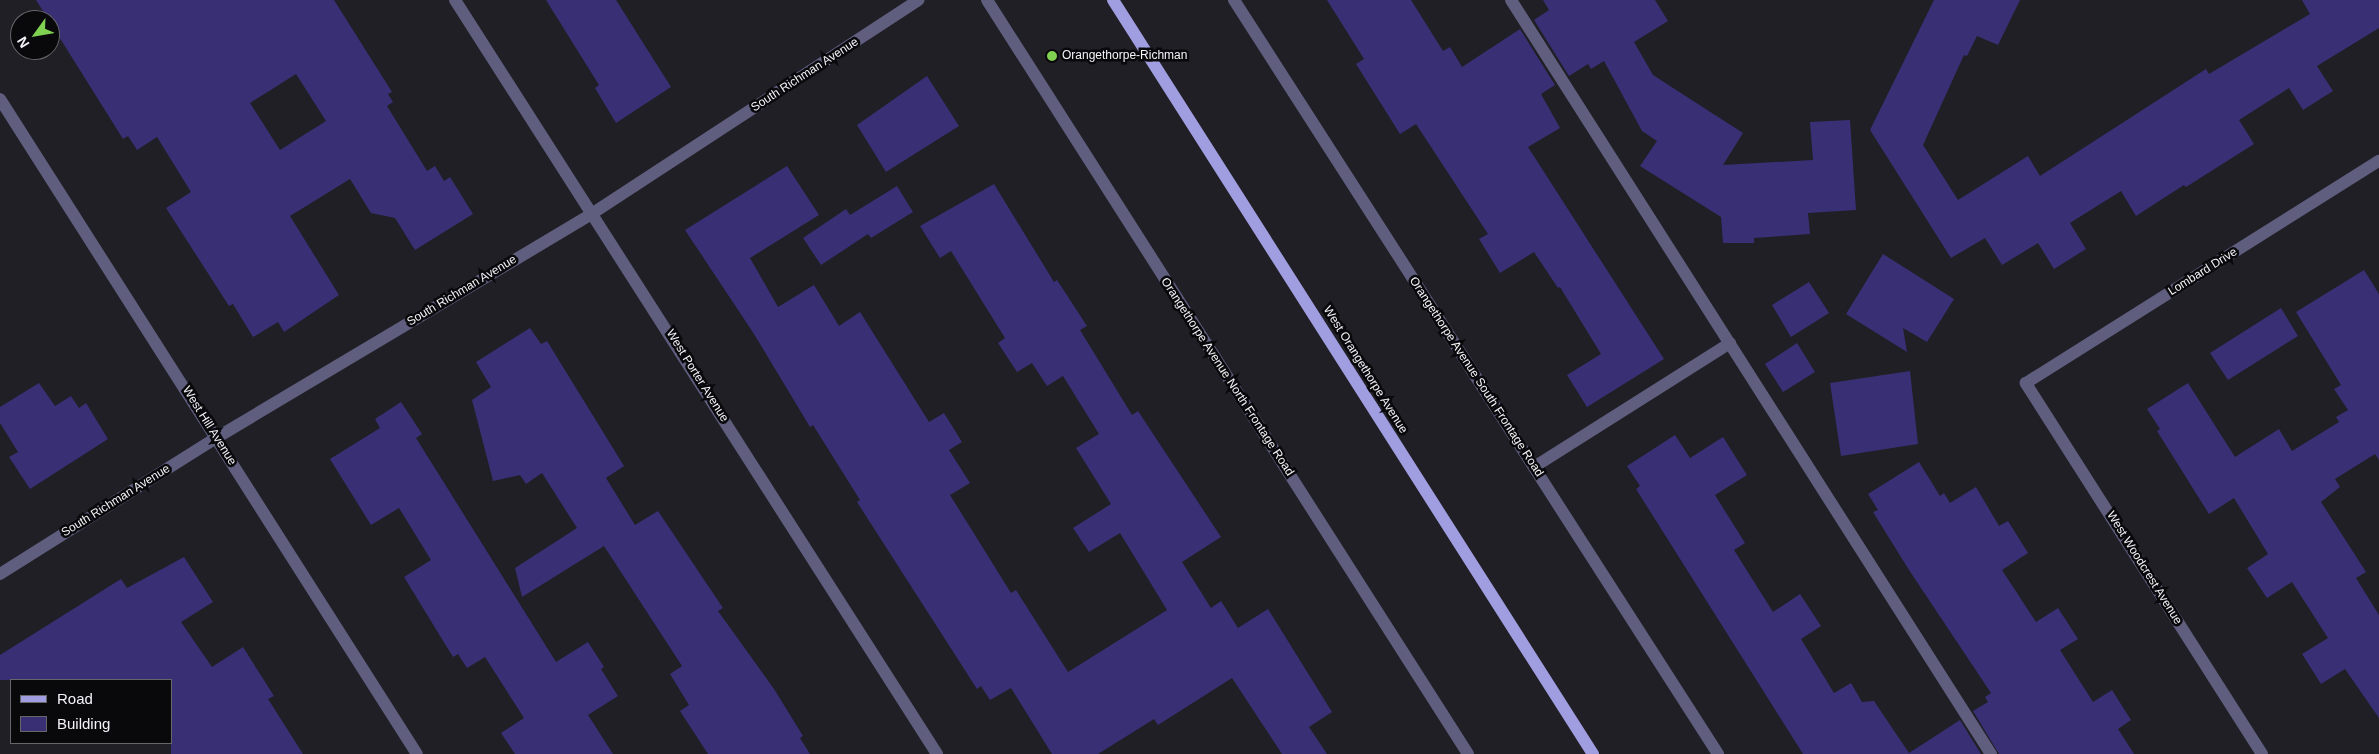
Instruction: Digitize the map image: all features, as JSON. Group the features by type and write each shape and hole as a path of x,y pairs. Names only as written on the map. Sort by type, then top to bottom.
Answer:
{"main road":[{"name":"West Orangethorpe Avenue","path":"1113,0 1593,754"}],"street":[{"name":"West Porter Avenue","path":"455,0 593,213 937,754"},
{"name":"South Richman Avenue","path":"0,574 216,438 593,213 919,0"},
{"name":"Orangethorpe Avenue North Frontage Road","path":"987,0 1468,754"},
{"name":"Orangethorpe Avenue South Frontage Road","path":"1234,0 1718,754"},
{"path":"1511,0 1991,754"},
{"name":"West Hill Avenue","path":"0,99 417,754"},
{"name":"Lombard Drive","path":"2026,383 2379,161"},
{"path":"1534,467 1730,343"},
{"name":"West Woodcrest Avenue","path":"2026,383 2262,754"}],"building":[{"path":"36,0 334,0 392,92 388,94 393,102 387,106 427,171 435,166 444,181 450,177 473,214 415,250 395,218 371,213 350,179 290,216 339,295 284,332 278,322 253,337 233,304 229,306 166,208 191,192 157,137 137,150 128,136 123,139 60,38 60,10 42,10","holes":["296,74 326,121 280,150 250,103"]},
{"path":"546,0 616,0 671,87 616,123 595,88 599,85"},
{"path":"1327,0 1411,0 1443,51 1450,47 1462,67 1520,29 1555,85 1541,94 1560,128 1528,147 1664,359 1587,407 1567,375 1601,354 1560,287 1558,288 1534,252 1500,273 1479,239 1488,234 1416,124 1400,134 1356,64 1364,59"},
{"path":"1543,0 1655,0 1668,21 1634,42 1653,75 1743,133 1723,165 1813,160 1810,122 1850,120 1856,210 1808,213 1810,234 1754,238 1754,243 1723,243 1721,217 1640,166 1657,141 1642,131 1604,61 1591,69 1588,64 1569,76 1534,20 1549,10"},
{"path":"1934,0 2020,0 1998,45 1977,36 1967,56 1964,55 1923,145 1958,200 2028,156 2040,176 2206,69 2209,74 2310,14 2302,0 2379,0 2379,28 2317,66 2333,91 2303,110 2289,88 2239,120 2254,144 2186,187 2184,185 2136,216 2121,191 2070,223 2086,249 2054,269 2038,243 2002,265 1985,238 1951,258 1870,130"},
{"path":"927,76 959,126 886,172 857,125"},
{"path":"787,166 819,215 750,258 778,307 814,285 839,326 860,312 929,422 944,413 962,442 949,450 970,483 950,495 1011,593 1016,590 1068,672 1167,610 1120,533 1089,552 1073,528 1111,504 1076,448 1099,434 1063,376 1047,386 1032,363 1017,372 998,343 1005,338 951,251 940,258 920,226 994,184 1054,282 1057,280 1087,326 1080,330 1132,415 1138,411 1221,537 1182,562 1211,608 1221,601 1238,628 1268,609 1332,712 1309,727 1327,754 1282,754 1232,678 1158,725 1154,719 1098,754 1052,754 1011,688 990,700 981,686 977,689 857,502 860,500 813,425 810,427 754,334 685,230"},
{"path":"897,186 913,212 871,238 868,234 821,265 803,238 846,209 850,215"},
{"path":"1883,254 1954,299 1927,342 1903,328 1907,352 1846,314"},
{"path":"2364,270 2379,294 2379,460 2375,454 2335,479 2340,487 2321,502 2366,572 2356,578 2379,615 2379,718 2345,669 2321,684 2302,654 2328,638 2292,582 2267,598 2247,568 2268,554 2234,498 2209,514 2157,431 2160,429 2147,409 2188,383 2235,457 2279,429 2292,451 2339,422 2336,417 2348,410 2334,389 2341,385 2296,312"},
{"path":"1809,282 1829,313 1791,337 1772,305"},
{"path":"2281,308 2298,336 2228,380 2210,353"},
{"path":"530,328 541,344 547,341 624,466 606,478 635,525 658,511 723,608 718,611 774,689 803,736 800,738 810,754 708,754 680,711 689,705 670,674 682,666 604,546 522,597 515,568 577,528 542,473 526,484 520,475 493,481 472,400 491,387 476,362"},
{"path":"1797,343 1815,372 1783,392 1765,364"},
{"path":"1910,371 1918,444 1841,456 1830,383"},
{"path":"39,383 55,406 71,396 79,408 86,403 108,439 30,489 9,457 18,452 0,423 0,407"},
{"path":"401,402 422,434 416,438 556,662 588,642 604,667 601,669 618,696 588,715 613,754 515,754 501,733 524,718 485,657 467,668 458,654 453,657 404,577 431,560 399,508 371,525 330,459 380,428 375,419"},
{"path":"1675,435 1690,458 1723,437 1747,475 1715,495 1745,543 1734,550 1773,612 1800,594 1821,626 1801,639 1834,693 1851,683 1862,702 1874,701 1909,753 1960,720 1981,754 1803,754 1636,489 1640,486 1627,466"},
{"path":"1919,462 1940,496 1944,493 1950,503 1976,487 1999,526 2008,521 2028,553 2002,570 2036,622 2058,608 2078,639 2060,650 2093,702 2112,690 2131,720 2118,729 2134,754 1999,754 1973,711 1988,702 1985,697 1991,693 1909,570 1873,512 1878,510 1868,494"},
{"path":"184,557 213,602 181,622 212,667 243,647 274,696 268,699 303,754 171,754 172,679 0,680 0,655 121,579 127,588"}],"place":[{"name":"Orangethorpe-Richman","path":"1052,56"}]}
